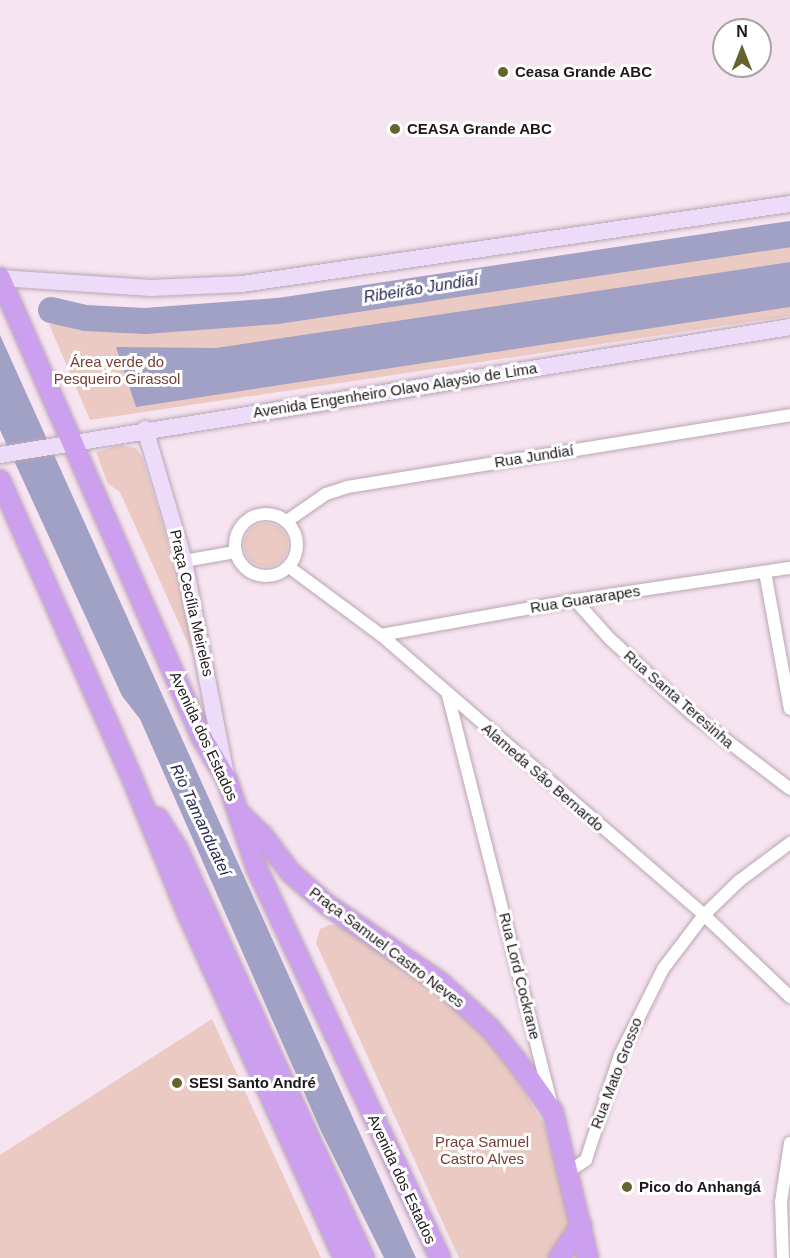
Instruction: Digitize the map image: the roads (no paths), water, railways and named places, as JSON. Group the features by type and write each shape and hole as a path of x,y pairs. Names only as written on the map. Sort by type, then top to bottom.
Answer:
{"highway":[{"name":"Avenida dos Estados","path":"0,278 64,444 202,738 227,780 240,814 256,869 440,1258"},
{"path":"0,480 132,778 192,923 344,1258"},
{"path":"132,778 177,848 364,1258"},
{"name":"Praça Samuel Castro Neves","path":"240,814 263,836 290,873 326,904 429,974 467,1006 516,1060 553,1112"},
{"name":"Rua Lord Cockrane","path":"553,1112 588,1258"},
{"path":"559,1258 581,1225"}],"main road":[{"path":"0,278 151,288 242,284 790,204"},
{"name":"Avenida Engenheiro Olavo Alaysio de Lima","path":"3,455 145,429 790,327"},
{"name":"Praça Cecília Meireles","path":"145,429 184,561 217,714 227,780"}],"street":[{"name":"Rua Jundiaí","path":"287,521 326,494 347,487 790,415"},
{"path":"262,513 287,521 297,538 298,549 289,567 272,576 253,574 235,552 236,535 246,520 262,513"},
{"path":"184,561 235,552"},
{"name":"Alameda São Bernardo","path":"289,567 381,635 704,915 790,997"},
{"name":"Rua Guararapes","path":"381,635 575,600 790,568"},
{"path":"765,572 790,709"},
{"name":"Rua Santa Teresinha","path":"575,600 610,639 692,714 790,789"},
{"name":"Rua Lord Cockrane","path":"448,695 553,1112"},
{"name":"Rua Mato Grosso","path":"568,1172 586,1160 594,1128 636,1017 663,969 704,915 739,881 790,843"},
{"path":"783,1258 781,1202 790,1143"}],"water":[{"path":"790,262 790,307 136,407 116,347 216,348"},
{"name":"Rio Tamanduateí","path":"0,335 416,1258 384,1258 321,1131 140,719 122,696 0,430"}],"waterway":[{"name":"Ribeirão Jundiaí","path":"51,310 86,318 145,321 278,311 790,234"}],"place":[{"name":"Ceasa Grande ABC","path":"503,72"},
{"name":"CEASA Grande ABC","path":"395,129"},
{"name":"SESI Santo André","path":"177,1083"},
{"name":"Pico do Anhangá","path":"627,1187"}],"park label":[{"name":"Área verde do Pesqueiro Girassol","path":"117,370"},
{"name":"Praça Samuel Castro Alves","path":"482,1150"}]}
